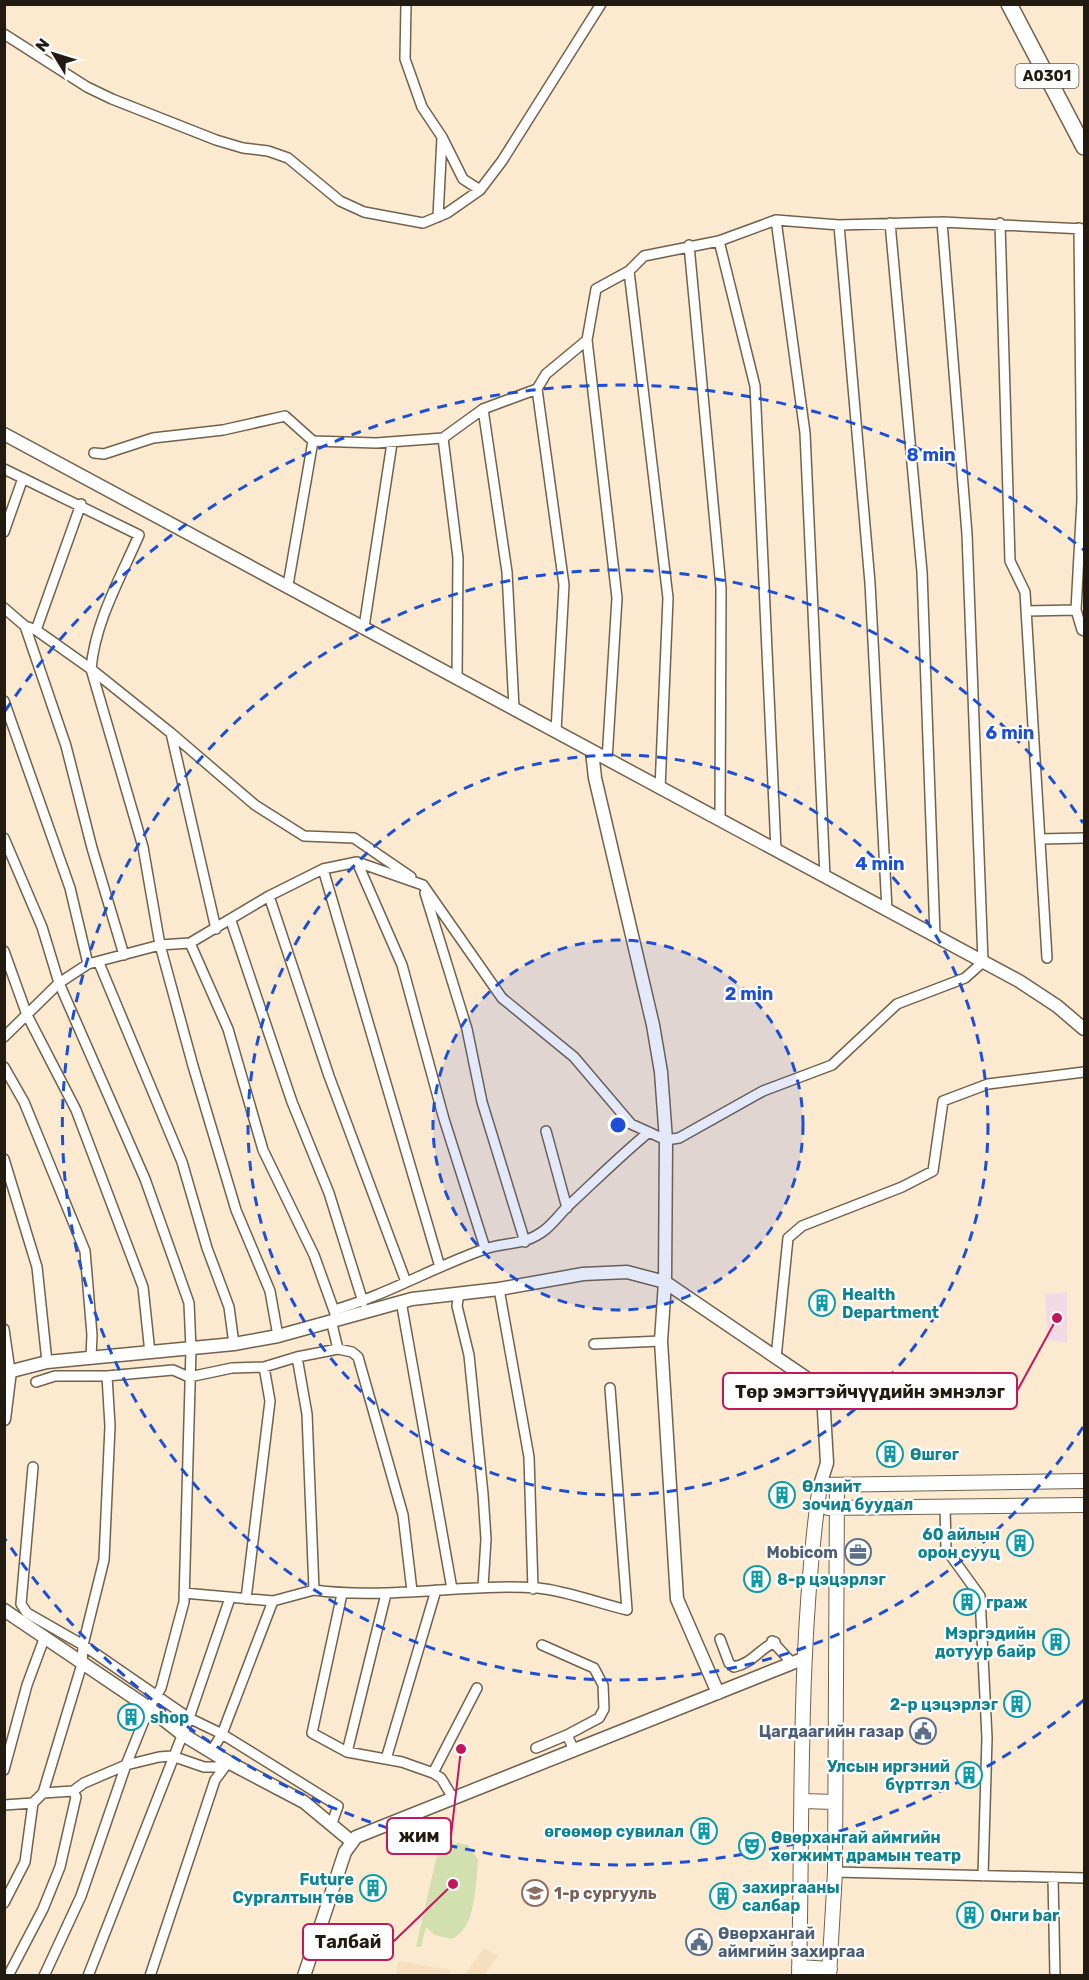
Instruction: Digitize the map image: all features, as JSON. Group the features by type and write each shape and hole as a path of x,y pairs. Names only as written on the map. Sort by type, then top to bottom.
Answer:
{"highway":[{"name":"A0301","path":"1010,4 1084,147"}],"main road":[{"path":"837,1485 835,1872 830,1972 799,1971 803,1801 799,1661 820,1485 1084,1481"},
{"path":"817,1508 1084,1505"},
{"path":"811,1559 813,1554 824,1549 830,1550 838,1559"},
{"path":"803,1801 834,1802"}],"street":[{"path":"406,4 405,59 422,107 442,137 463,179 480,190"},
{"path":"4,34 87,87 112,99 216,140 268,151 288,158 340,201 363,212 423,223 438,217 480,190 508,152 601,4"},
{"path":"438,217 442,137"},
{"path":"776,220 805,433 825,877"},
{"path":"607,760 617,598 587,340 596,289 629,271 644,255 719,241 776,220 839,225 942,222 1082,228 1082,500 1076,610 1084,631"},
{"path":"942,222 967,534 983,962"},
{"path":"890,223 922,572 935,936"},
{"path":"1000,223 1010,561 1025,592 1047,958"},
{"path":"839,225 870,583 888,910"},
{"path":"719,241 755,386 776,850"},
{"path":"689,245 721,588 720,820"},
{"path":"629,271 668,598 660,789"},
{"path":"94,453 104,454 153,438 223,430 285,416 313,441 392,443 443,438 483,409 537,389 546,374 587,340"},
{"path":"537,389 564,585 556,731"},
{"path":"483,409 507,572 514,708"},
{"path":"4,434 288,585 660,789 983,962 1057,1006 1084,1029"},
{"path":"443,438 458,558 457,678"},
{"path":"288,585 313,441"},
{"path":"364,627 392,443"},
{"path":"4,469 81,504 139,535 101,622 93,647 91,669 143,847 160,945 236,1210 270,1291 278,1336"},
{"path":"4,532 23,478"},
{"path":"36,630 81,504"},
{"path":"4,608 25,626 36,630 91,669 171,733 255,806 304,836 354,838 423,885 502,998 574,1058 631,1124 666,1140 679,1138 763,1091 832,1065 897,1004 965,978 983,962"},
{"path":"1026,610 1076,610"},
{"path":"25,626 66,746 92,848 124,955"},
{"path":"4,702 70,888 88,964"},
{"path":"171,733 216,929"},
{"path":"592,751 595,778 653,1025 661,1072 666,1140 665,1282 662,1341 677,1599 718,1693"},
{"path":"4,838 42,927 59,983 145,1179 189,1303 191,1349 184,1593 161,1688 152,1702 126,1765 81,1896 45,1976"},
{"path":"1040,839 1084,838"},
{"path":"4,1037 59,983 88,964 99,963 160,945 190,944 269,896 323,869 357,862 423,885"},
{"path":"357,862 402,965 444,1119 486,1248"},
{"path":"323,869 440,1267"},
{"path":"423,885 467,1029 482,1102 525,1242"},
{"path":"269,896 329,1076 406,1282"},
{"path":"231,921 292,1102 329,1193 354,1266 363,1302"},
{"path":"190,944 228,1029 263,1150 314,1255 334,1316 338,1349"},
{"path":"4,951 27,1015 76,1110 143,1287 150,1353"},
{"path":"99,963 182,1162 207,1248 230,1307 234,1344"},
{"path":"4,1067 24,1102 85,1251 92,1335 91,1357"},
{"path":"776,1358 788,1238 802,1226 902,1187 933,1171 943,1101 988,1084 1084,1072"},
{"path":"546,1131 567,1208"},
{"path":"8,1372 47,1362 234,1344 278,1336 334,1316 486,1248 525,1242 547,1228 601,1177 618,1157 649,1132"},
{"path":"4,1159 37,1267 47,1362"},
{"path":"334,1316 401,1301 499,1289 583,1274 627,1272 665,1282 818,1386 823,1394 827,1463 820,1485"},
{"path":"499,1289 529,1457 533,1589"},
{"path":"459,1293 457,1306 469,1355 483,1494 486,1539 483,1587"},
{"path":"401,1301 452,1589"},
{"path":"4,1329 8,1372 4,1419"},
{"path":"594,1344 662,1341"},
{"path":"36,1382 55,1376 107,1376 173,1370 189,1377 232,1368 264,1367 297,1357 338,1349 352,1352 358,1357 403,1515 412,1591"},
{"path":"297,1357 307,1414 314,1590"},
{"path":"246,1599 270,1401 264,1367"},
{"path":"4,1903 25,1862 33,1803 43,1793 82,1664 83,1644 104,1560 110,1426 107,1376"},
{"path":"184,1593 230,1599 273,1601 314,1590 342,1594 386,1594 483,1587 533,1589 627,1610 610,1388"},
{"path":"827,1463 837,1485"},
{"path":"33,1467 21,1604 32,1617 83,1644 152,1702 182,1734 228,1762 304,1802 351,1841"},
{"path":"945,1506 946,1549 980,1596 987,1738 983,1875"},
{"path":"386,1759 436,1590"},
{"path":"342,1594 312,1733 347,1752 386,1759 433,1773 441,1778 453,1798"},
{"path":"347,1752 386,1594"},
{"path":"88,1976 172,1756 189,1718 230,1599"},
{"path":"211,1752 222,1734 273,1601"},
{"path":"4,1610 82,1664 152,1702 222,1734 338,1806 332,1824"},
{"path":"4,1770 27,1685 44,1639"},
{"path":"720,1639 729,1663 734,1667 754,1659 761,1648 773,1641 799,1661"},
{"path":"536,1748 599,1718 604,1709 603,1685 594,1668 542,1645"},
{"path":"304,1976 345,1852 351,1841 453,1798 799,1661"},
{"path":"433,1773 477,1688"},
{"path":"567,1735 574,1750"},
{"path":"43,1793 73,1791 84,1782 126,1765 172,1756 204,1767 216,1767 228,1762"},
{"path":"150,1976 215,1780 228,1762"},
{"path":"8,1976 43,1909 60,1867 76,1797 73,1791"},
{"path":"4,1805 33,1803"},
{"path":"835,1872 1084,1878"},
{"path":"1053,1877 1055,1976"}],"shaded area":[{"path":"1067,1292 1067,1343 1048,1340 1045,1295"},
{"path":"484,1948 498,1956 484,1975 464,1975"},
{"path":"399,1961 450,1970 449,1975 396,1974"}],"green space":[{"path":"458,1843 468,1845 478,1860 470,1916 459,1934 451,1939 435,1935 426,1927 421,1947 416,1947 437,1855 443,1848"}],"place":[{"name":"Health Department","path":"822,1303"},
{"name":"Төр эмэгтэйчүүдийн эмнэлэг","path":"1057,1318"},
{"name":"Өшгөг","path":"890,1454"},
{"name":"Өлзийт зочид буудал","path":"782,1495"},
{"name":"60 айлын орон сууц","path":"1020,1543"},
{"name":"Mobicom","path":"858,1552"},
{"name":"8-р цэцэрлэг","path":"757,1579"},
{"name":"граж","path":"967,1602"},
{"name":"Мэргэдийн дотуур байр","path":"1056,1642"},
{"name":"2-р цэцэрлэг","path":"1017,1704"},
{"name":"shop","path":"131,1717"},
{"name":"Цагдаагийн газар","path":"923,1731"},
{"name":"жим","path":"461,1749"},
{"name":"Улсын иргэний бүртгэл","path":"969,1775"},
{"name":"өгөөмөр сувилал","path":"704,1831"},
{"name":"Өвөрхангай аймгийн хөгжимт драмын театр","path":"752,1846"},
{"name":"Талбай","path":"453,1884"},
{"name":"Future Сургалтын төв","path":"373,1888"},
{"name":"1-р сургууль","path":"535,1893"},
{"name":"захиргааны салбар","path":"723,1896"},
{"name":"Онги bar","path":"970,1915"},
{"name":"Өвөрхангай аймгийн захиргаа","path":"699,1942"}]}
